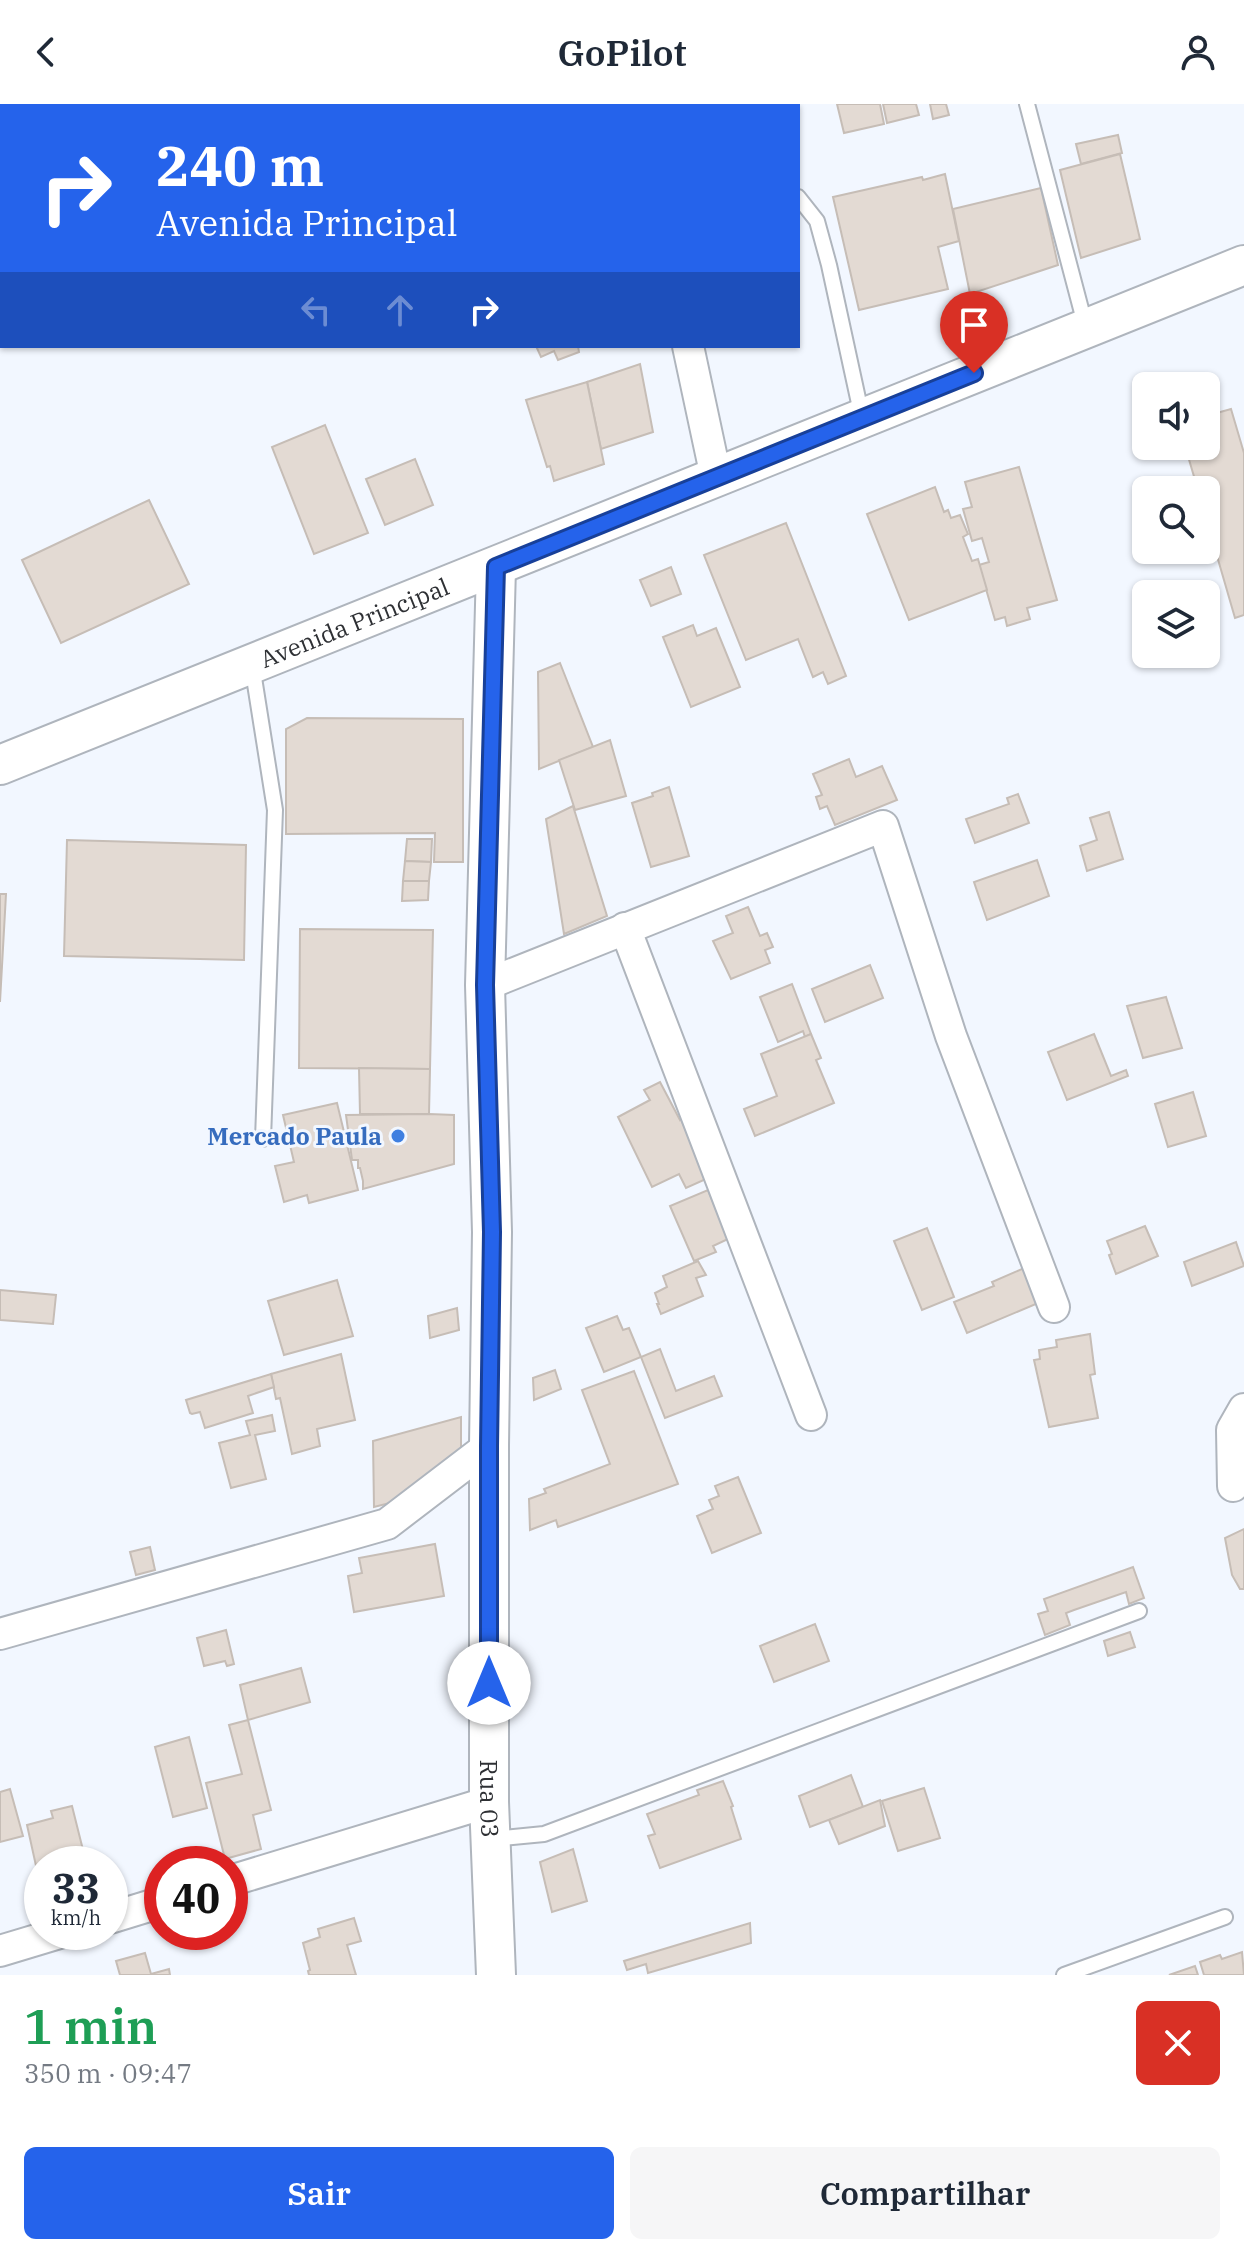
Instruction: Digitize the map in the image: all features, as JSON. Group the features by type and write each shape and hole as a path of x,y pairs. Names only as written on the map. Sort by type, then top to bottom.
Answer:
{"street":[{"name":"Avenida Principal","path":"0,765 1244,265"},
{"path":"688,348 716,477"},
{"name":"Rua 03","path":"496,567 485,985 492,1232 489,1802 496,1975"},
{"path":"485,985 883,826 951,1036 1054,1307"},
{"path":"625,928 811,1415"},
{"path":"1233,1486 1232,1430 1244,1409"},
{"path":"0,1634 387,1524 489,1446"},
{"path":"248,1876 489,1802"},
{"path":"0,1951 24,1944"}],"lane":[{"path":"1027,104 1086,328"},
{"path":"800,200 817,221 862,418"},
{"path":"252,664 275,810 263,1139"},
{"path":"491,1839 544,1834 1139,1611"},
{"path":"1064,1975 1225,1917"}],"building":[{"path":"837,104 880,104 884,124 844,133"},
{"path":"883,104 916,104 919,115 887,123"},
{"path":"930,104 946,104 949,115 933,119"},
{"path":"1118,135 1122,153 1081,164 1076,144"},
{"path":"1120,154 1140,239 1081,258 1060,170"},
{"path":"945,174 959,241 938,247 948,289 859,310 833,197"},
{"path":"1041,188 1058,265 970,294 953,209"},
{"path":"537,348 578,348 579,352 558,360 554,351 541,357"},
{"path":"640,364 653,432 601,449 587,382"},
{"path":"587,382 604,464 554,481 526,400"},
{"path":"1231,409 1244,453 1244,615 1235,618 1219,564 1220,476 1194,476 1189,460 1220,460 1220,412"},
{"path":"325,425 368,533 314,554 272,447"},
{"path":"415,459 433,505 385,525 366,479"},
{"path":"1019,467 1057,600 1027,608 1030,619 1007,626 1005,617 995,620 979,565 989,562 982,538 972,541 963,509 972,507 965,482"},
{"path":"935,487 944,512 948,510 951,518 960,515 968,534 963,537 972,561 978,559 987,590 909,620 867,514"},
{"path":"149,500 189,584 61,643 22,560"},
{"path":"786,523 846,676 828,684 823,672 813,677 798,639 746,660 704,555"},
{"path":"671,567 681,594 651,606 640,580"},
{"path":"693,625 697,636 716,628 740,687 691,707 663,637"},
{"path":"560,663 593,747 539,769 538,672"},
{"path":"307,718 463,719 463,862 434,862 435,833 286,834 286,729"},
{"path":"610,740 626,796 575,810 559,760"},
{"path":"849,759 856,777 882,766 897,800 835,825 827,806 820,809 816,797 822,795 813,774"},
{"path":"669,787 689,856 651,867 632,803"},
{"path":"1018,794 1029,823 975,843 966,819 1009,804 1007,798"},
{"path":"573,806 607,916 564,934 546,819"},
{"path":"1109,812 1123,859 1087,871 1080,846 1097,840 1090,818"},
{"path":"407,839 432,839 431,862 405,861"},
{"path":"67,840 246,845 244,960 64,956"},
{"path":"1037,860 1049,896 987,920 974,882"},
{"path":"405,861 431,862 429,881 403,881"},
{"path":"403,881 429,881 428,900 402,901"},
{"path":"0,894 6,894 0,1002"},
{"path":"748,907 760,936 767,933 773,947 765,950 770,963 731,979 713,941 733,933 726,916"},
{"path":"300,929 433,930 430,1069 299,1068"},
{"path":"870,965 883,998 825,1022 812,989"},
{"path":"792,984 811,1034 805,1037 803,1031 778,1042 760,997"},
{"path":"1166,997 1182,1048 1143,1058 1127,1006"},
{"path":"811,1034 821,1058 816,1060 834,1103 755,1136 744,1109 777,1096 761,1054"},
{"path":"1094,1034 1111,1076 1126,1070 1128,1076 1067,1100 1048,1052"},
{"path":"359,1068 430,1069 429,1114 360,1114"},
{"path":"660,1082 681,1119 706,1179 686,1188 679,1174 652,1187 618,1117 650,1100 644,1090"},
{"path":"1193,1092 1206,1136 1168,1147 1155,1104"},
{"path":"337,1103 358,1190 309,1203 307,1195 284,1202 275,1166 294,1162 283,1115"},
{"path":"346,1115 454,1115 454,1164 363,1189 358,1160 352,1160"},
{"path":"708,1190 728,1239 713,1246 716,1252 694,1261 670,1206"},
{"path":"1145,1226 1158,1256 1116,1274 1107,1241"},
{"path":"927,1228 954,1297 922,1310 894,1241"},
{"path":"1236,1242 1244,1266 1192,1286 1184,1262"},
{"path":"698,1261 706,1275 696,1278 703,1296 661,1314 655,1293 667,1287 663,1276"},
{"path":"1029,1266 1043,1301 967,1333 954,1302 994,1286 992,1282"},
{"path":"337,1280 353,1336 284,1355 268,1301"},
{"path":"0,1290 56,1295 53,1324 0,1320"},
{"path":"457,1308 459,1330 430,1338 428,1316"},
{"path":"617,1316 623,1330 629,1328 641,1357 604,1372 586,1328"},
{"path":"1090,1334 1095,1374 1090,1375 1098,1418 1049,1427 1034,1360 1040,1359 1039,1350 1057,1347 1056,1340"},
{"path":"660,1349 676,1391 714,1376 722,1396 665,1418 641,1357"},
{"path":"341,1354 355,1420 317,1429 320,1446 292,1454 280,1398 276,1399 271,1374"},
{"path":"555,1370 561,1389 534,1400 533,1378"},
{"path":"634,1371 678,1484 558,1527 556,1520 530,1530 529,1499 546,1493 544,1489 610,1464 582,1390"},
{"path":"271,1374 274,1387 248,1396 253,1413 205,1428 200,1412 190,1413 186,1400"},
{"path":"272,1415 275,1431 255,1435 266,1479 231,1488 219,1443 250,1435 246,1421"},
{"path":"461,1417 461,1485 374,1507 373,1441"},
{"path":"738,1477 761,1533 712,1553 697,1516 713,1509 709,1500 719,1496 715,1486"},
{"path":"1244,1529 1244,1589 1240,1589 1232,1575 1225,1538"},
{"path":"435,1544 444,1596 354,1612 348,1576 362,1573 359,1558"},
{"path":"150,1547 155,1570 136,1575 130,1552"},
{"path":"1133,1567 1144,1598 1129,1604 1126,1592 1074,1610 1066,1613 1070,1625 1045,1635 1038,1614 1048,1611 1044,1599"},
{"path":"815,1624 829,1661 774,1682 760,1646"},
{"path":"226,1630 234,1664 227,1666 225,1661 204,1666 197,1638"},
{"path":"1130,1632 1135,1647 1108,1656 1104,1641"},
{"path":"301,1668 310,1702 248,1720 240,1685"},
{"path":"248,1720 271,1810 253,1815 261,1849 248,1853 248,1846 222,1846 206,1783 242,1774 229,1725"},
{"path":"189,1737 207,1808 173,1817 155,1747"},
{"path":"851,1775 863,1807 810,1827 799,1796"},
{"path":"723,1781 741,1839 660,1868 648,1836 655,1834 647,1814 699,1795 697,1790"},
{"path":"924,1788 940,1838 898,1851 882,1801"},
{"path":"10,1789 23,1836 0,1842 0,1792"},
{"path":"880,1800 885,1826 839,1844 829,1820"},
{"path":"72,1806 82,1846 32,1846 27,1825 53,1818 51,1811"},
{"path":"573,1849 587,1901 552,1912 540,1862"},
{"path":"354,1918 361,1941 347,1945 356,1975 309,1975 303,1943 320,1937 318,1929"},
{"path":"750,1923 751,1943 648,1973 646,1964 627,1970 624,1961"},
{"path":"1242,1952 1244,1975 1204,1975 1200,1962"},
{"path":"145,1953 151,1974 169,1969 170,1975 120,1975 116,1961"},
{"path":"1195,1966 1198,1975 1169,1975"}],"place":[{"name":"Mercado Paula","path":"398,1136"}],"route":[{"path":"489,1683 492,1232 485,985 496,567 974,373"}]}
